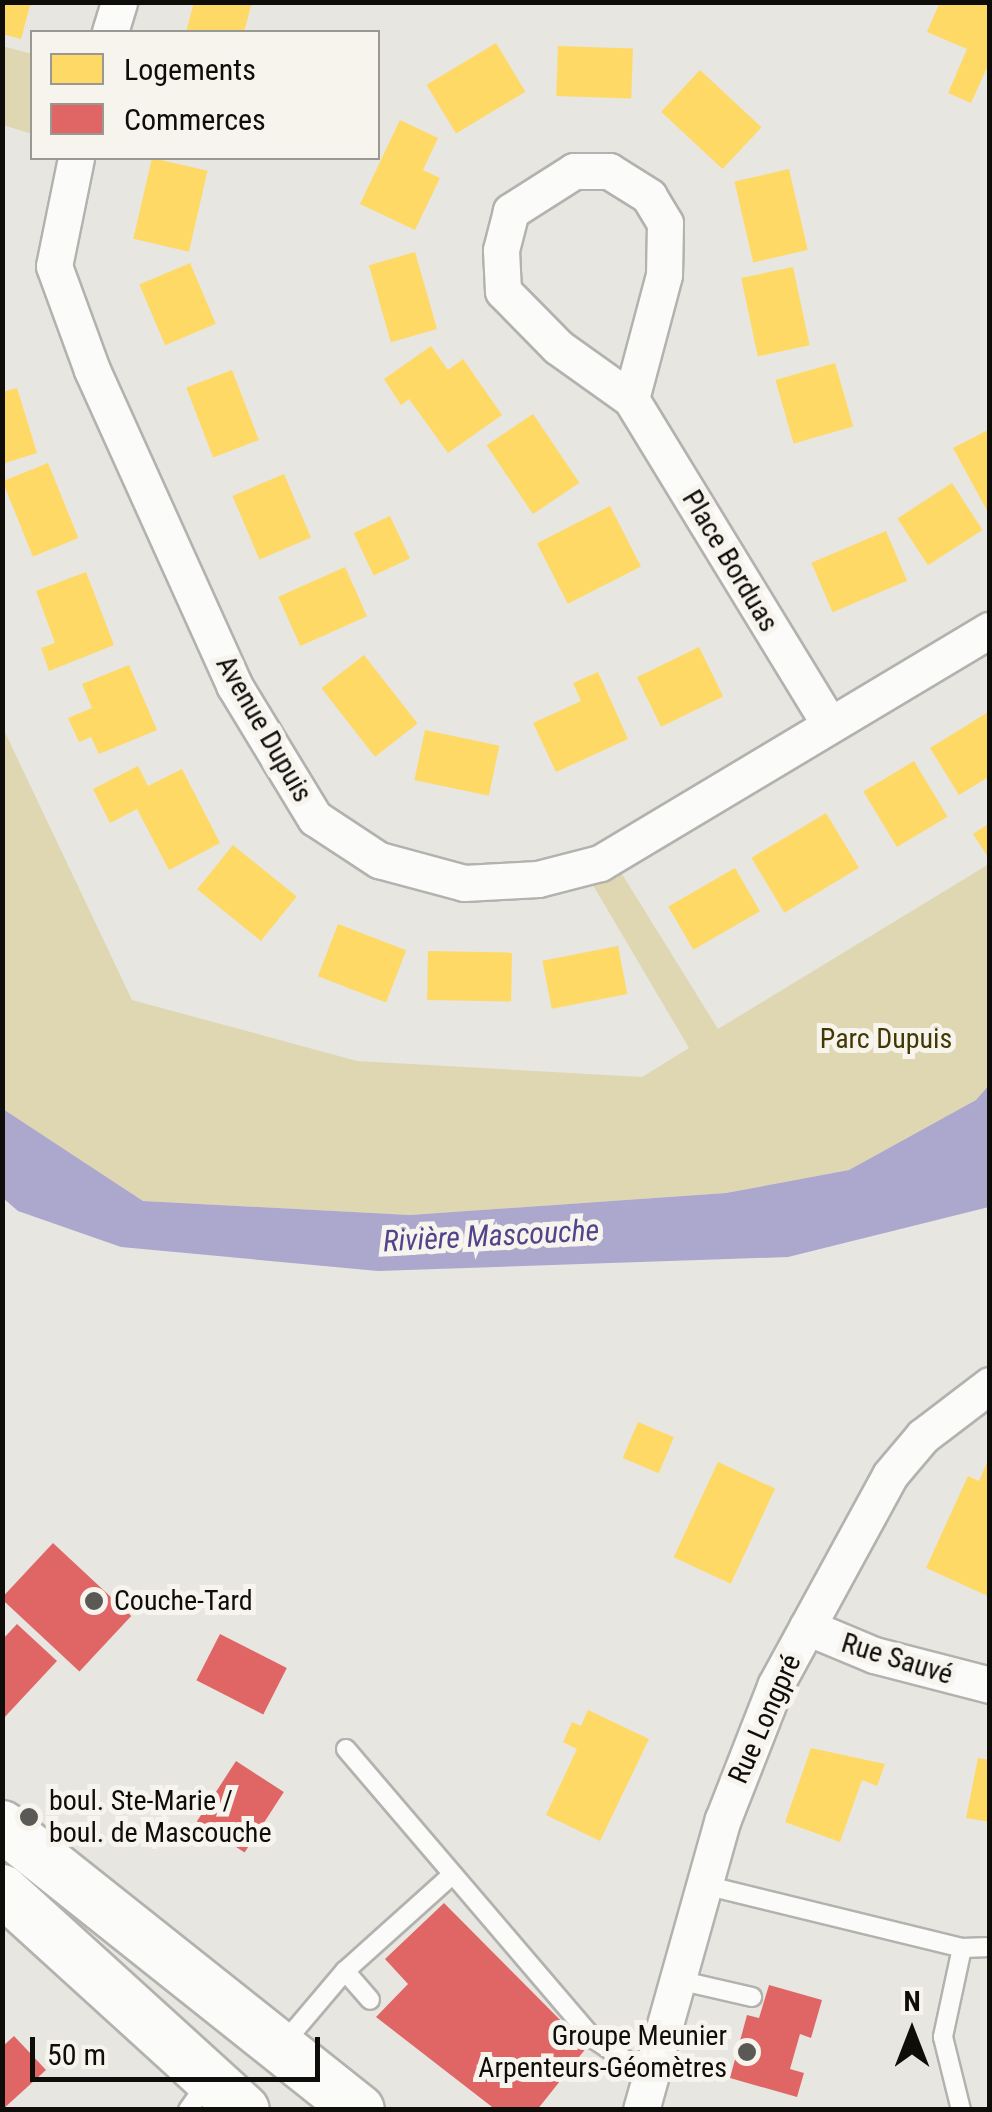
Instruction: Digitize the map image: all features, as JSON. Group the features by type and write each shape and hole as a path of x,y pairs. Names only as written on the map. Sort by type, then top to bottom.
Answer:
{"main road":[{"path":"2,1826 359,2110"},
{"path":"2,1890 214,2099"}],"street":[{"path":"111,30 119,2"},
{"name":"Avenue Dupuis","path":"76,160 54,266 73,318 234,685 315,818 396,865 464,883 538,879 600,862 714,800 830,722 990,630"},
{"name":"Place Borduas","path":"631,399 664,276 665,223 649,196 609,171 574,171 511,210 501,250 503,292 558,347 631,399 830,722"},
{"name":"Rue Longpré","path":"646,2093 704,1886 748,1748 806,1627 890,1475 922,1436 990,1385"},
{"name":"Rue Sauvé","path":"806,1627 874,1656 990,1685"}],"lane":[{"path":"346,1749 594,2039 646,2093"},
{"path":"280,2047 346,1971 452,1874"},
{"path":"704,1886 962,1948 990,1947"},
{"path":"960,2110 943,2037 962,1948"},
{"path":"346,1971 370,2000"},
{"path":"678,1980 752,1997"}],"green space":[{"path":"2,46 30,53 30,133 3,125"},
{"name":"Parc Dupuis","path":"2,726 132,1000 357,1061 642,1077 689,1048 587,875 617,866 718,1029 989,864 989,1085 976,1100 849,1170 726,1193 410,1215 143,1201 3,1109"}],"water":[{"name":"Rivière Mascouche","path":"989,1085 989,1207 788,1257 378,1271 121,1247 18,1211 3,1198 3,1109 143,1201 410,1215 726,1193 849,1170 976,1100"}],"building: Logements":[{"path":"2,2 31,2 21,39 2,34"},
{"path":"194,2 252,2 245,30 187,30"},
{"path":"940,2 990,2 990,61 971,103 948,93 967,49 927,32"},
{"path":"496,43 525,92 456,134 427,85"},
{"path":"558,46 633,49 631,99 556,96"},
{"path":"700,70 761,127 723,169 661,112"},
{"path":"400,120 438,138 423,170 440,178 415,230 360,204"},
{"path":"152,160 208,171 189,252 133,239"},
{"path":"789,169 808,250 753,262 734,182"},
{"path":"415,252 437,329 391,342 369,265"},
{"path":"190,263 216,324 165,345 139,284"},
{"path":"793,267 810,345 758,356 741,278"},
{"path":"431,346 448,370 463,359 502,415 448,453 409,399 401,405 384,379"},
{"path":"835,363 853,426 794,444 775,380"},
{"path":"232,370 259,440 213,458 186,388"},
{"path":"17,388 37,453 2,464 2,392"},
{"path":"533,414 579,483 533,514 487,445"},
{"path":"990,429 990,516 953,448"},
{"path":"48,463 78,538 33,556 3,481"},
{"path":"284,474 311,538 259,559 232,496"},
{"path":"952,483 982,530 928,565 897,518"},
{"path":"610,506 641,567 568,604 537,543"},
{"path":"390,516 410,559 374,576 354,533"},
{"path":"886,531 907,581 833,612 811,563"},
{"path":"345,567 367,616 300,646 278,597"},
{"path":"86,572 114,645 49,671 41,648 55,643 36,591"},
{"path":"699,647 723,696 661,727 637,677"},
{"path":"364,655 418,724 375,757 321,688"},
{"path":"129,665 157,730 99,754 91,737 79,742 68,718 92,708 82,684"},
{"path":"598,672 628,739 556,772 533,723 581,701 573,683"},
{"path":"990,711 990,776 959,795 930,748"},
{"path":"425,730 499,746 489,796 414,780"},
{"path":"914,761 947,817 897,847 863,791"},
{"path":"138,766 148,786 182,769 220,843 169,870 137,809 110,823 93,789"},
{"path":"826,813 859,868 784,913 751,858"},
{"path":"990,823 990,860 973,834"},
{"path":"233,845 297,897 261,941 197,889"},
{"path":"735,868 760,911 693,950 668,906"},
{"path":"338,924 406,950 386,1002 318,976"},
{"path":"618,946 627,994 552,1009 542,961"},
{"path":"428,951 512,952 511,1001 427,1000"},
{"path":"638,1422 674,1437 659,1473 623,1458"},
{"path":"990,1456 990,1597 926,1568 968,1476 979,1481"},
{"path":"718,1462 775,1489 731,1584 674,1557"},
{"path":"588,1710 649,1739 600,1841 546,1815 577,1749 563,1742 572,1722 581,1726"},
{"path":"811,1748 885,1764 877,1786 862,1780 840,1842 785,1822"},
{"path":"978,1758 990,1760 990,1822 966,1818"}],"building: Commerces":[{"path":"53,1543 131,1616 79,1672 2,1599"},
{"path":"17,1624 57,1661 2,1720 2,1640"},
{"path":"220,1634 287,1668 263,1714 196,1680"},
{"path":"236,1761 284,1792 245,1852 197,1821"},
{"path":"444,1903 587,2047 537,2110 496,2110 376,2017 408,1984 385,1959"},
{"path":"769,1985 822,2000 811,2038 800,2034 790,2069 804,2073 797,2097 730,2078 747,2015 759,2018"},
{"path":"14,2036 46,2070 2,2110 2,2047"}],"place":[{"name":"Couche-Tard","path":"94,1601"},
{"name":"boul. Ste-Marie / boul. de Mascouche","path":"29,1817"},
{"name":"Groupe Meunier Arpenteurs-Géomètres","path":"747,2052"}]}
